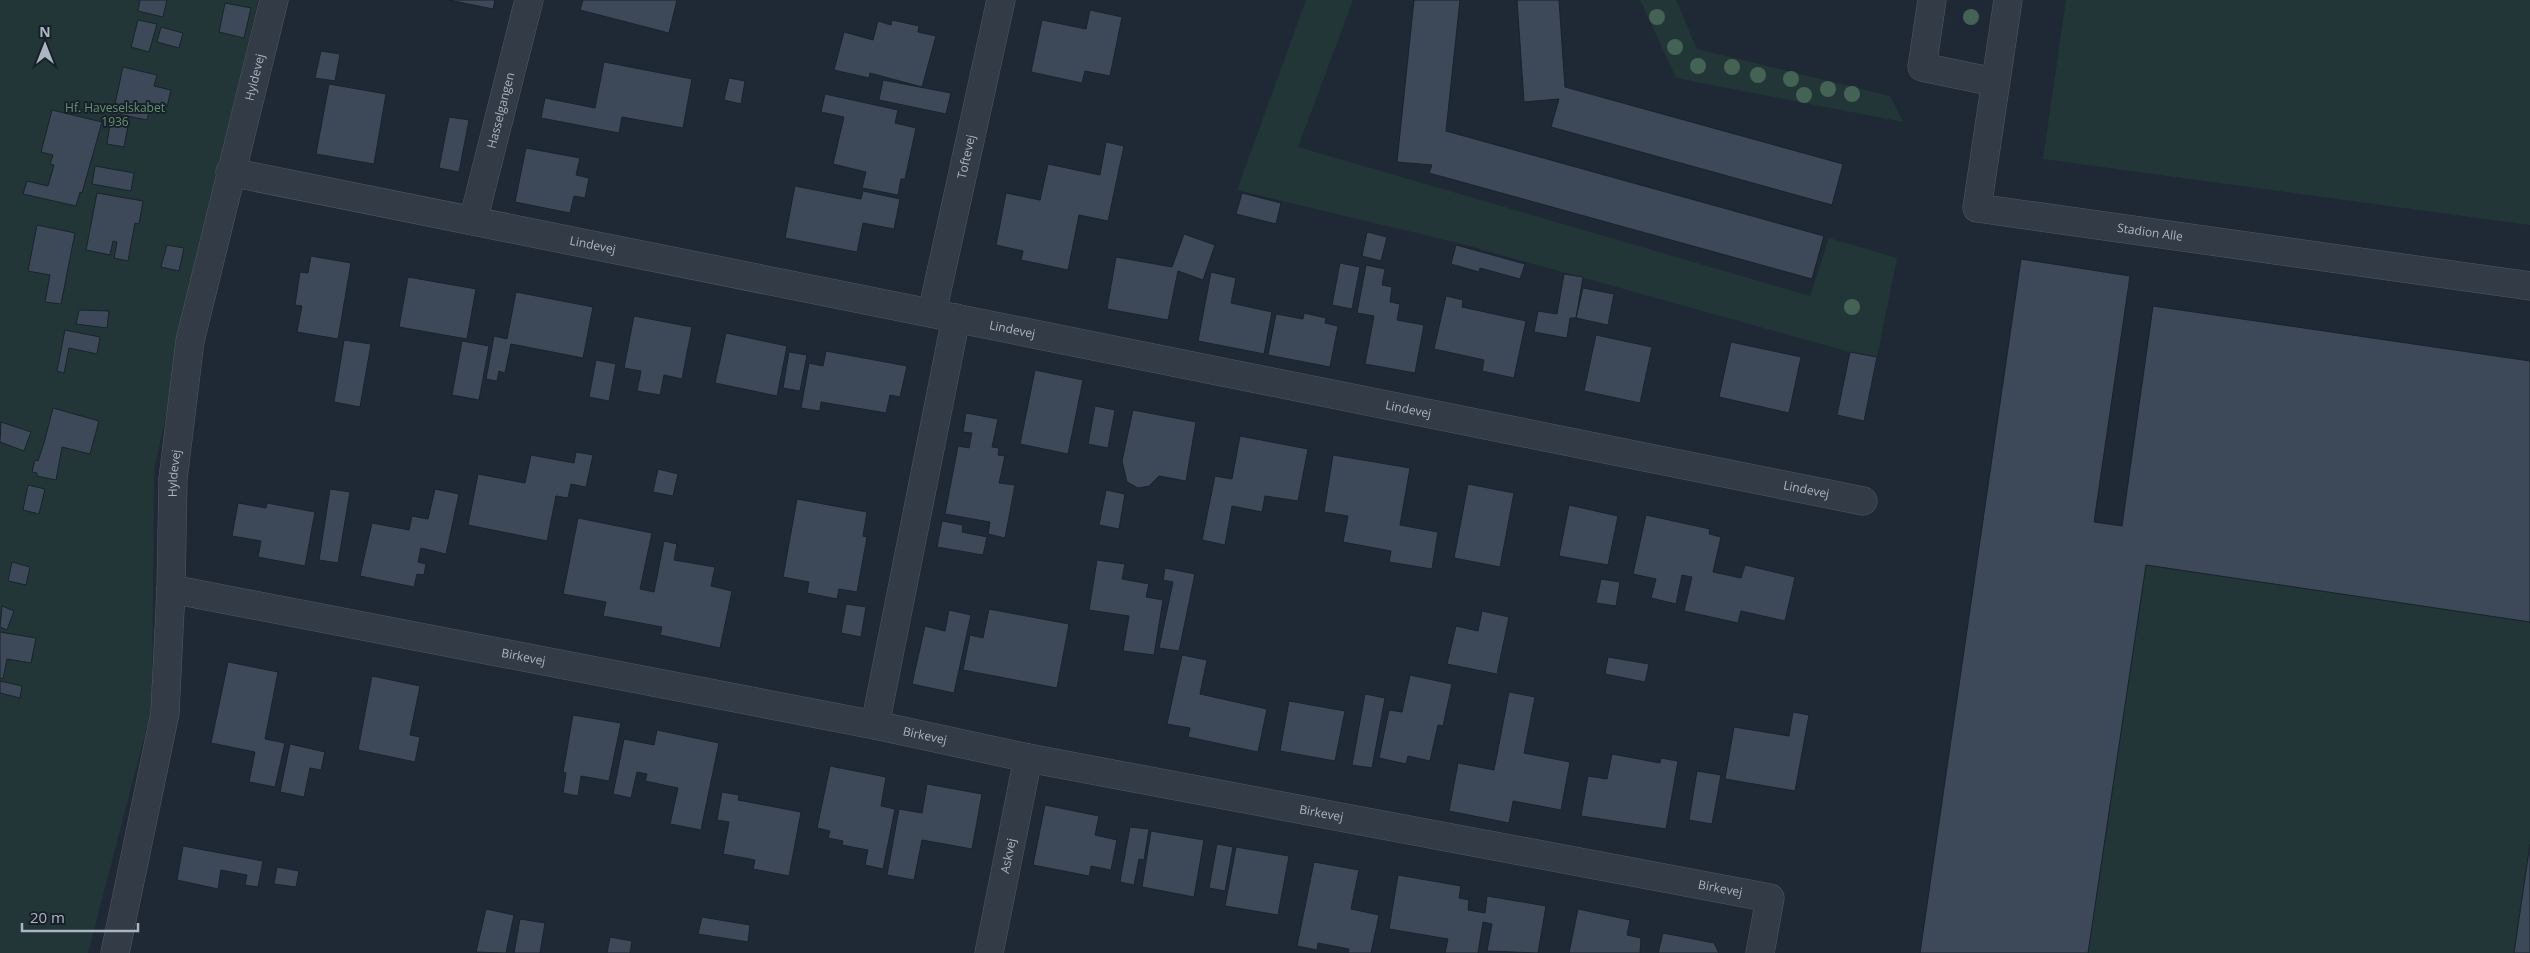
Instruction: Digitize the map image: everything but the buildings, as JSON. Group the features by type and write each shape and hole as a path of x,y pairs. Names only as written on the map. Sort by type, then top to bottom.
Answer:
{"street":[{"name":"Hyldevej","path":"115,953 164,713 171,589 173,479 190,341 230,172 274,0"},
{"name":"Hasselgangen","path":"473,221 529,0"},
{"name":"Toftevej","path":"944,315 1001,0"},
{"path":"1932,0 1922,67 1994,82"},
{"name":"Stadion Alle","path":"2008,0 1994,82 1977,208 2530,286"},
{"name":"Lindevej","path":"230,172 1863,501"},
{"path":"875,725 912,530 944,315"},
{"name":"Birkevej","path":"171,589 875,725 1028,758 1770,898 1760,953"},
{"name":"Askvej","path":"989,953 1028,758"}],"green space":[{"name":"Hf. Haveselskabet 1936","path":"0,0 258,0 154,470 152,707 88,953 0,953"},
{"path":"1306,0 1353,0 1298,147 1810,296 1829,238 1897,258 1877,357 1850,352 1458,243 1237,190"},
{"path":"1640,0 1676,0 1697,49 1890,96 1903,122 1676,78"},
{"path":"2066,0 2530,0 2530,225 2043,159"},
{"path":"2146,565 2530,622 2530,844 2514,953 2088,953"}]}
